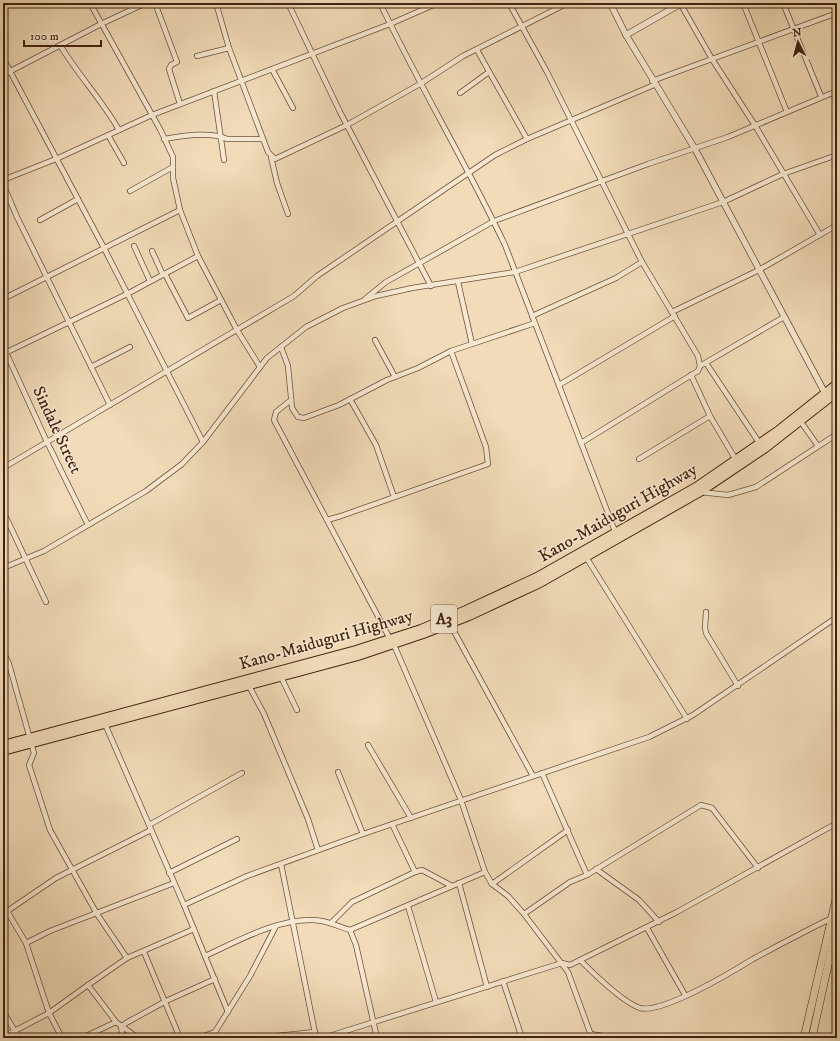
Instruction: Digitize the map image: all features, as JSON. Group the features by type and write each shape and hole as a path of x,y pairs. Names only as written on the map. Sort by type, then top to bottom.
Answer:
{"highway":[{"name":"Kano-Maiduguri Highway","path":"3,751 30,741 306,664 392,642 466,610 511,590 700,492 801,422 837,384"},
{"name":"Kano-Maiduguri Highway","path":"3,745 30,741 105,724 281,678 450,624 520,592 586,557 617,535 696,487 827,396 837,392"}],"main road":[{"path":"804,1038 837,895"},
{"path":"812,1038 837,924"}],"street":[{"path":"90,3 152,115 173,157 173,178 180,210 198,256 237,330 260,367"},
{"path":"3,75 101,24 146,3"},
{"path":"155,3 177,62 169,68 180,104"},
{"path":"216,3 229,48 271,157 277,183 288,214"},
{"path":"288,3 347,125 431,286"},
{"path":"380,3 420,84 494,221 617,535"},
{"path":"3,180 56,159 152,115 390,24 438,3"},
{"path":"509,3 547,72 600,181 642,262 698,356 700,366 698,371 581,443"},
{"path":"271,157 279,158 347,125 477,50 568,3"},
{"path":"610,3 626,36 653,83 695,149 827,396"},
{"path":"626,36 681,3 712,58 756,127 820,234"},
{"path":"743,3 787,112"},
{"path":"783,3 795,28 821,96"},
{"path":"3,468 294,296 317,276 495,155 527,139 712,58 837,13"},
{"path":"60,45 74,67 107,108 119,130"},
{"path":"197,56 229,48"},
{"path":"477,50 527,139"},
{"path":"3,58 128,294 203,442"},
{"path":"272,69 293,108"},
{"path":"460,93 490,72"},
{"path":"214,91 222,137 224,160"},
{"path":"363,301 386,282 494,221 600,181 756,127 821,96 837,91"},
{"path":"108,135 124,163"},
{"path":"164,139 190,135 222,137 227,139 263,139"},
{"path":"3,568 44,551 146,491 182,464 203,442 267,358 306,327 343,308 412,288 515,272 722,202 783,174 837,155"},
{"path":"130,191 173,167"},
{"path":"3,184 17,217 110,405"},
{"path":"40,220 78,199"},
{"path":"3,299 180,210"},
{"path":"559,385 674,314 759,270 837,225"},
{"path":"134,246 150,281"},
{"path":"152,251 188,318 221,300"},
{"path":"5,353 128,294 198,256"},
{"path":"532,316 616,278 642,262"},
{"path":"458,282 472,344"},
{"path":"700,366 784,317"},
{"path":"281,347 288,366 291,400 294,412 298,417 304,418 315,415 451,351 535,323"},
{"path":"375,340 395,377"},
{"name":"Sindale Street","path":"3,346 47,442 88,525"},
{"path":"91,367 130,347"},
{"path":"327,520 488,464 486,446 451,351"},
{"path":"706,363 760,444"},
{"path":"691,375 710,416 736,460"},
{"path":"350,399 376,445 394,497"},
{"path":"291,400 276,412 274,420 392,642 461,800 485,872 492,884 508,896 524,914 568,972 591,1036 614,1038"},
{"path":"639,459 710,416"},
{"path":"801,422 818,446"},
{"path":"700,492 728,496 756,487 837,434"},
{"path":"3,512 5,521 26,558 46,602"},
{"path":"586,557 687,719"},
{"path":"706,612 706,633 738,686"},
{"path":"184,905 247,876 318,850 649,737 687,719 738,686 837,617"},
{"path":"450,624 533,776"},
{"path":"3,651 9,664 34,753 29,766 50,830 97,914 127,958"},
{"path":"281,678 298,710"},
{"path":"249,686 264,714 308,819 318,850"},
{"path":"105,724 152,830 228,1012"},
{"path":"368,744 410,818"},
{"path":"338,772 363,834"},
{"path":"149,825 242,773"},
{"path":"542,773 587,875"},
{"path":"524,914 570,882 587,875 701,805 712,808 758,868"},
{"path":"323,1038 562,963 570,965 647,928 837,823"},
{"path":"392,824 415,872"},
{"path":"62,1038 49,1013 26,943 5,912 46,884 152,830"},
{"path":"492,884 568,830"},
{"path":"169,873 236,839"},
{"path":"281,864 316,1038"},
{"path":"596,869 639,900 658,922"},
{"path":"330,923 352,902 415,872 422,870 452,886"},
{"path":"205,956 276,926 293,922 312,920 330,923 350,930 485,872"},
{"path":"26,943 50,931 174,883"},
{"path":"459,883 486,987"},
{"path":"408,906 436,1002"},
{"path":"580,960 608,987 638,1008 654,1007 685,995 728,975 754,959 832,918"},
{"path":"214,1038 215,1032 250,976 276,926"},
{"path":"647,928 685,995"},
{"path":"3,1038 49,1013 127,958 144,952 194,929"},
{"path":"350,930 356,945 377,1038"},
{"path":"144,952 166,1001 180,1038"},
{"path":"121,1027 166,1001 215,979"},
{"path":"503,981 522,1036 510,1038"},
{"path":"88,985 116,1022 138,1038"},
{"path":"3,1011 19,1038"},
{"path":"82,1038 116,1022"},
{"path":"121,1027 123,1038"},
{"path":"198,1038 215,1032"},
{"path":"257,1038 315,1032"}]}
